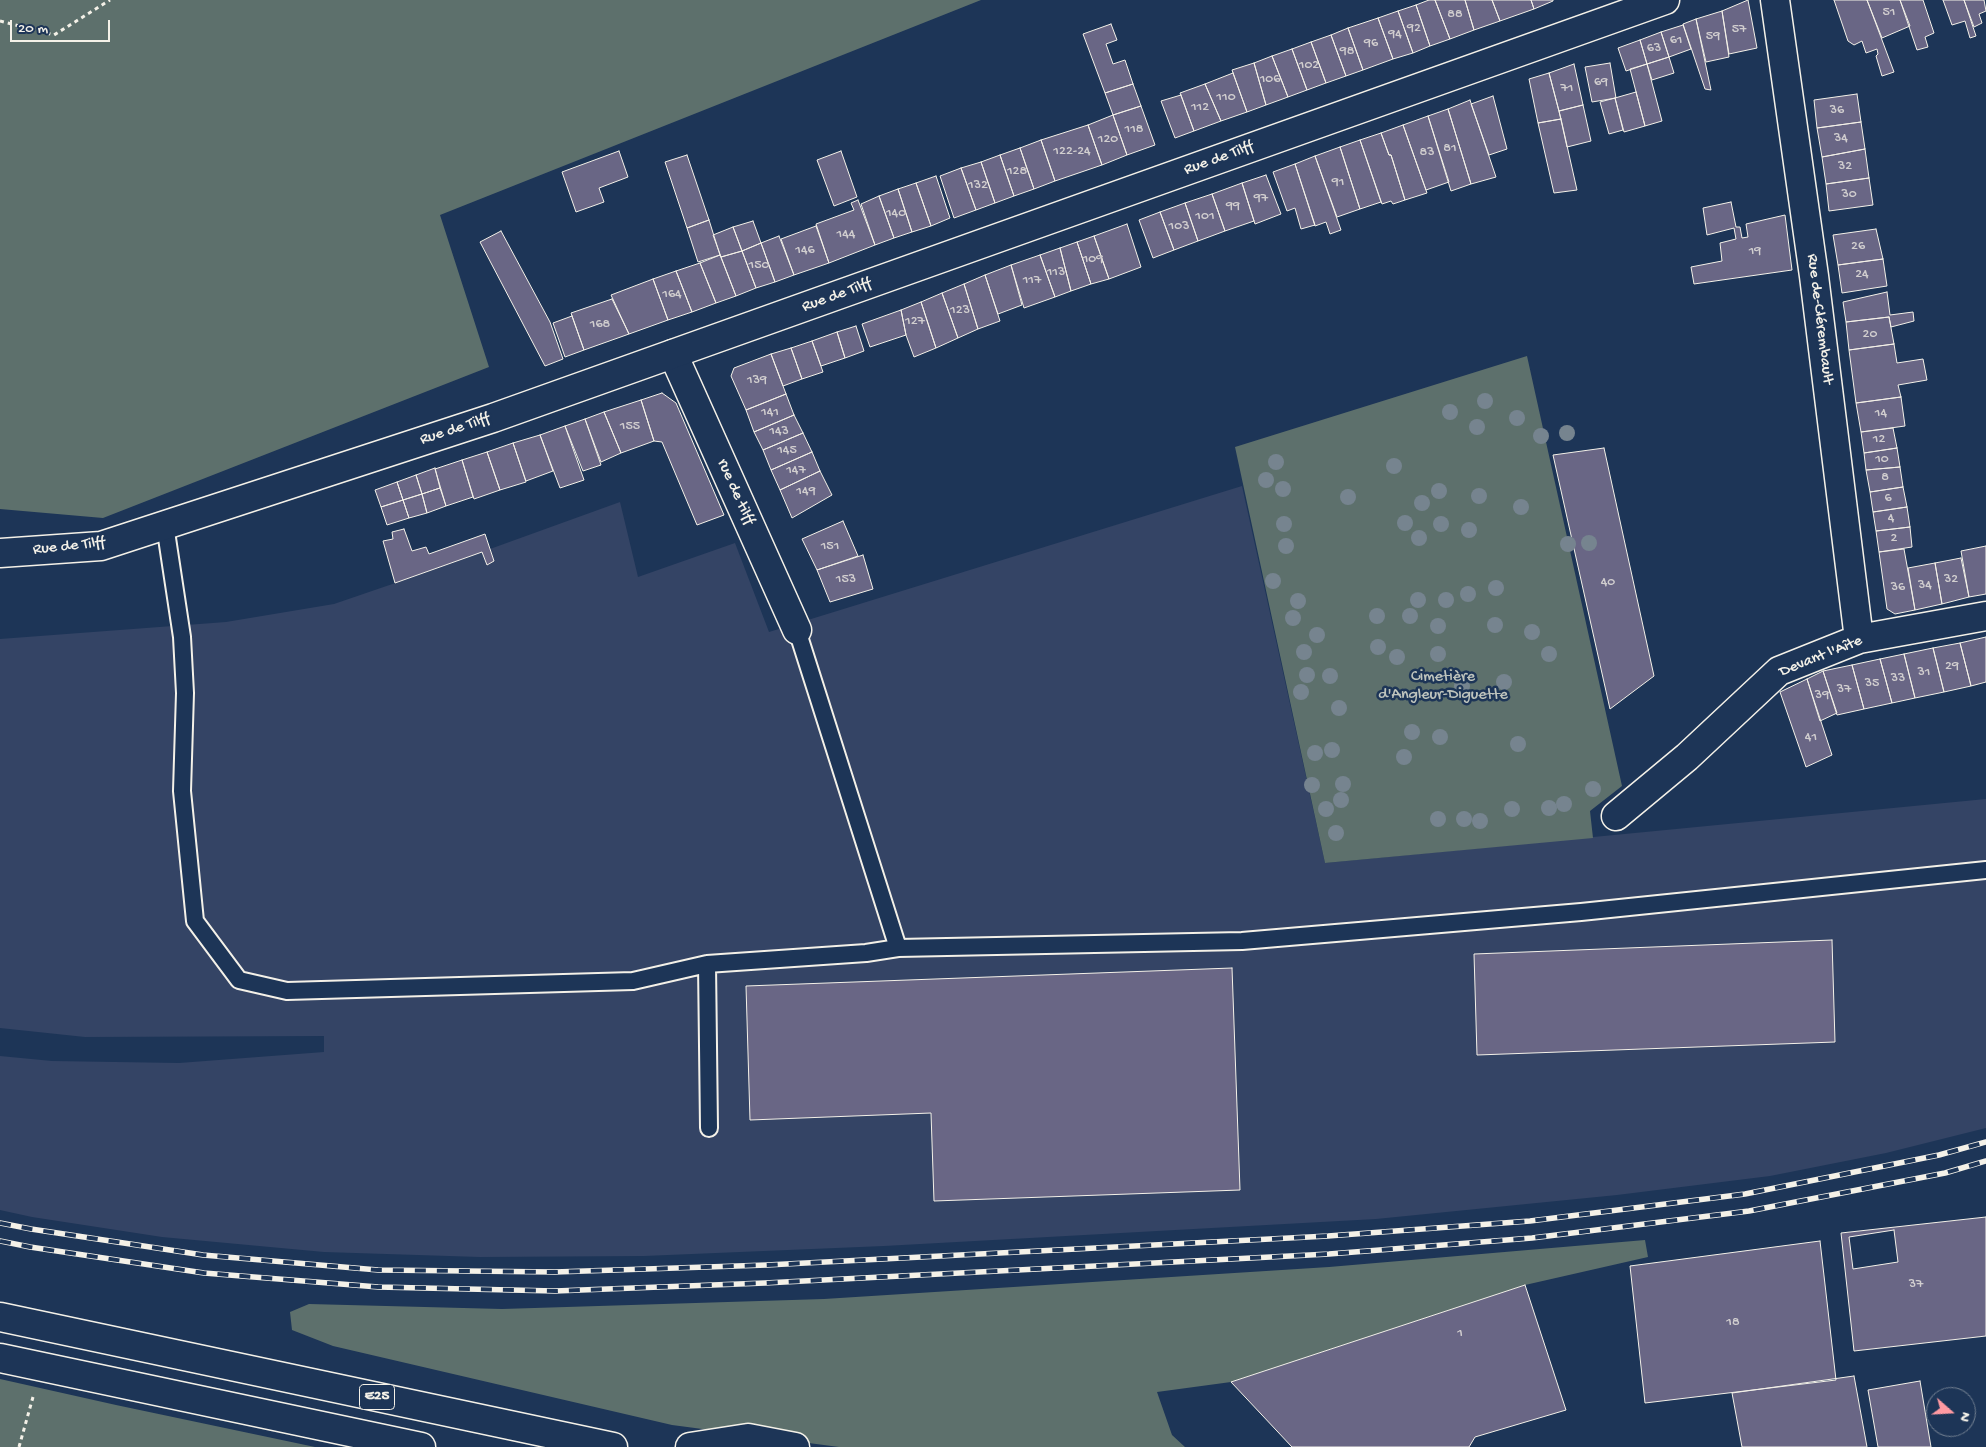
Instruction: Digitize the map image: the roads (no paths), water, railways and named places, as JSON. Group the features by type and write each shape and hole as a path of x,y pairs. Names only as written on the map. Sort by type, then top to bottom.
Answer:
{"main road":[{"name":"Rue de Tilff","path":"0,553 101,546 493,418 1665,0"},
{"name":"Rue de-Clérembault","path":"1774,0 1814,276 1859,640"},
{"name":"rue de tilff","path":"673,354 797,630"},
{"name":"Devant l'Aîte","path":"1616,816 1687,757 1779,671 1859,640 1986,616"},
{"name":"E25","path":"0,1317 613,1447"},
{"name":"E25","path":"0,1358 420,1447"},
{"path":"690,1447 748,1438 795,1447"}],"lane":[{"path":"165,525 182,637 185,693 182,791 195,921 239,980 287,991 633,981 707,964 866,953 898,948 1242,941 1581,912 1986,870"},
{"path":"797,630 898,948"},
{"path":"707,964 709,1128"}],"railway":[{"path":"0,1223 203,1255 378,1270 555,1272 767,1265 1328,1236 1530,1221 1745,1194 1939,1155 1986,1142"},
{"path":"0,1241 204,1273 378,1287 555,1291 765,1283 1329,1254 1532,1238 1749,1211 1945,1173 1986,1161"}],"park label":[{"name":"Cimetière d'Angleur-Diguette","path":"1443,687"}]}
